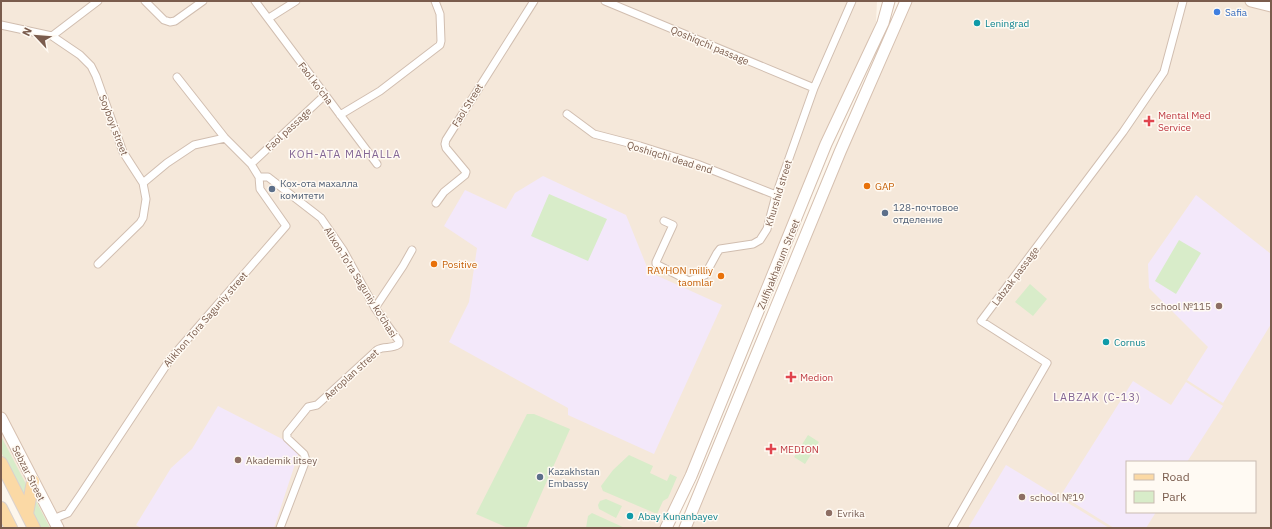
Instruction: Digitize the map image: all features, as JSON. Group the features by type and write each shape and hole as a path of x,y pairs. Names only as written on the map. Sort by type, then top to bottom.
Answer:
{"main road":[{"name":"Zulfiyakhanum Street","path":"666,528 691,476 826,144 883,23 889,1"},
{"name":"Zulfiyakhanum Street","path":"685,528 840,152 906,1"},
{"path":"1251,1 1271,6"},
{"name":"Sebzar Street","path":"1,418 56,524"},
{"name":"Sebzar Street","path":"1,463 34,528"},
{"path":"27,514 34,481"},
{"path":"1,508 11,528"}],"street":[{"path":"52,36 97,1"},
{"path":"145,1 164,20 170,22 175,21 204,1"},
{"name":"Faol ko'cha","path":"255,1 377,164"},
{"path":"269,18 296,1"},
{"path":"340,115 380,91 440,45 440,14 435,1"},
{"name":"Faol Street","path":"436,203 444,192 465,175 466,172 446,148 446,140 534,1"},
{"name":"Qoshiqchi passage","path":"606,1 814,88"},
{"name":"Khurshid street","path":"664,220 673,225 656,264 689,281 705,275 720,249 745,246 760,240 767,229 776,195 814,88 852,1"},
{"name":"Labzak passage","path":"952,528 1048,363 981,321 1123,132 1164,72 1183,1"},
{"name":"Soyboyi street","path":"1,25 52,36 80,55 91,66 123,152 143,183 146,199 143,218 140,223 98,264"},
{"path":"177,77 225,138 251,164 259,177"},
{"name":"Faol passage","path":"251,164 325,95"},
{"name":"Qoshiqchi dead end","path":"567,114 594,134 640,146 697,164 776,195"},
{"path":"143,183 167,163 194,145 225,138"},
{"name":"Alixon To'ra Saguniy ko'chasi","path":"259,177 268,177 321,218 343,250 376,308 398,338 398,344 393,348"},
{"name":"Alikhon Tora Saguniy street","path":"56,524 68,513 82,494 171,358 286,226 260,189 259,177"},
{"path":"376,308 412,250"},
{"name":"Aeroplan street","path":"280,528 306,460 304,454 287,438 287,434 308,407 317,406 377,350 384,347 393,348"}],"shaded area":[{"name":"KOH-ATA MAHALLA","path":"1,1 877,1 876,22 669,528 34,528 1,463"},
{"name":"LABZAK (C-13)","path":"906,1 1251,1 1271,6 1271,528 685,528"},
{"path":"543,176 626,215 649,272 722,305 654,454 568,415 568,408 449,342 469,302 477,248 444,226 465,190 506,209 515,193"},
{"name":"school №115","path":"1196,195 1271,254 1271,324 1223,403 1187,380 1208,347 1149,288 1148,264"},
{"path":"1133,381 1171,405 1186,382 1223,406 1188,461 1126,461 1126,513 1155,513 1146,528 1114,528 1061,495"},
{"name":"Akademik litsey","path":"218,406 284,440 299,452 274,528 141,528 136,525 171,468 192,449"},
{"name":"school №19","path":"1006,465 1109,528 968,528"}],"green space":[{"path":"549,194 607,219 588,261 531,236"},
{"path":"1179,240 1201,253 1176,294 1155,281"},
{"path":"1030,284 1047,299 1033,316 1015,302"},
{"path":"527,414 534,414 570,429 526,528 508,528 476,514"},
{"path":"808,435 819,442 805,464 794,457"},
{"path":"1,436 28,488 26,500 1,452"},
{"path":"629,455 653,466 650,473 667,481 670,474 677,477 668,498 663,501 657,514 603,491 601,486 613,470"},
{"path":"35,499 50,528 41,528 32,511"},
{"path":"606,499 622,506 616,518 599,509 598,505 600,501"},
{"path":"592,513 625,528 586,528 588,516"}],"place":[{"name":"Safia","path":"1217,12"},
{"name":"Leningrad","path":"977,23"},
{"name":"Mental Med Service","path":"1149,121"},
{"name":"GAP","path":"867,186"},
{"name":"Кох-ота махалла комитети","path":"272,189"},
{"name":"128-почтовое отделение","path":"885,213"},
{"name":"Positive","path":"434,264"},
{"name":"RAYHON milliy taomlar","path":"721,276"},
{"name":"school №115","path":"1219,306"},
{"name":"Cornus","path":"1106,342"},
{"name":"Medion","path":"791,377"},
{"name":"MEDION","path":"771,449"},
{"name":"Akademik litsey","path":"238,460"},
{"name":"Kazakhstan Embassy","path":"540,477"},
{"name":"school №19","path":"1022,497"},
{"name":"Evrika","path":"829,513"},
{"name":"Abay Kunanbayev","path":"630,516"}],"district":[{"name":"KOH-ATA MAHALLA","path":"345,154"},
{"name":"LABZAK (C-13)","path":"1097,397"}]}
